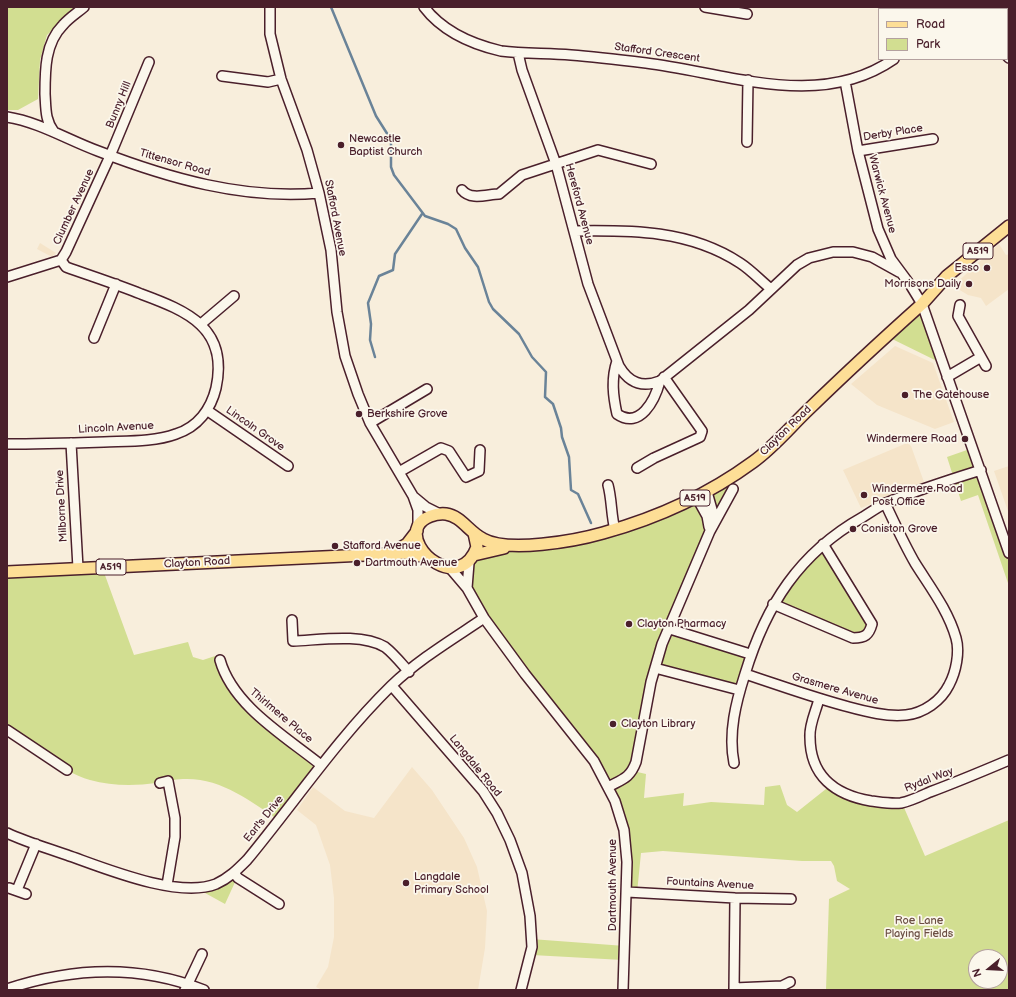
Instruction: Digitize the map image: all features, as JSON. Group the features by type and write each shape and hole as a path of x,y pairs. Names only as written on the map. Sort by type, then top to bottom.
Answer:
{"main road":[{"name":"Clayton Road","path":"471,559 514,546 584,538 615,530 654,517 707,492 755,461 922,304 947,276 1009,226"},
{"name":"A519","path":"418,528 427,518 440,514 454,517 474,533"},
{"name":"Clayton Road","path":"386,554 399,550 407,544 418,528"},
{"path":"418,528 419,545 429,558"},
{"name":"Clayton Road","path":"474,533 492,544 514,546"},
{"path":"471,559 477,546 474,533"},
{"name":"Clayton Road","path":"7,572 408,553 429,558"},
{"name":"A519","path":"429,558 450,568 459,568 471,559"}],"street":[{"path":"55,133 48,124 46,114 44,66 53,40 62,25 84,7"},
{"name":"Stafford Avenue","path":"270,7 270,34 281,79 307,150 319,192 331,250 337,312 345,356 370,423 413,496 418,510 418,528"},
{"name":"Stafford Crescent","path":"424,7 436,21 457,36 484,47 518,53 570,55 623,60 781,86 803,87 845,81 872,73 892,60"},
{"path":"705,7 746,14"},
{"name":"Hereford Avenue","path":"518,53 522,70 556,164 588,284 617,361 625,376 633,382 642,385 662,379 749,310 797,265 819,255 833,252 852,252 872,257 899,272"},
{"name":"Bunny Hill","path":"110,156 149,62"},
{"path":"222,76 268,82 281,79"},
{"path":"747,142 748,80"},
{"name":"Warwick Avenue","path":"845,81 858,151 869,198 884,246 899,272 911,286 922,304 1009,553"},
{"path":"30,123 46,114"},
{"name":"Tittensor Road","path":"7,117 30,123 110,156 223,188 264,194 319,192"},
{"name":"Derby Place","path":"858,151 933,139"},
{"path":"462,190 465,194 474,196 499,194 522,175 598,150 651,164"},
{"name":"Clumber Avenue","path":"7,276 60,260 66,252 110,156"},
{"path":"574,231 615,230 647,232 677,236 698,242 717,249 742,264 771,289"},
{"path":"872,257 884,246"},
{"name":"Lincoln Avenue","path":"7,444 144,441 167,437 187,429 196,423 208,411 213,398 219,373 215,347 201,324 176,307 66,267 60,260"},
{"path":"94,338 116,284"},
{"path":"201,324 234,296"},
{"path":"960,305 958,316 986,366"},
{"path":"947,377 981,357"},
{"name":"Hereford Avenue","path":"617,361 613,374 613,399 617,414 623,418 630,420 639,417 657,391 662,379"},
{"path":"637,468 654,458 700,437 702,431 662,379"},
{"path":"370,423 426,389"},
{"name":"Lincoln Grove","path":"208,411 288,466"},
{"name":"Milborne Drive","path":"71,443 78,568"},
{"path":"399,472 441,448 449,451 466,477 479,471 480,450"},
{"path":"734,763 732,739 734,715 739,690 750,654 773,604 797,569 823,544 845,527 885,503 981,470"},
{"path":"608,485 613,503 612,516 615,530"},
{"path":"608,787 629,776 636,762 655,668 710,531 733,489"},
{"path":"707,492 713,513 710,531"},
{"name":"Stafford Avenue","path":"413,496 430,509 440,514"},
{"path":"697,498 707,516 710,531"},
{"name":"Grasmere Avenue","path":"745,674 820,699 879,714 906,715 934,704 944,695 954,676 957,654 956,640 948,617 914,562 885,503"},
{"path":"773,604 853,638 862,638 869,633 872,624 823,544"},
{"path":"467,588 471,559"},
{"name":"Dartmouth Avenue","path":"450,568 467,588 484,618 525,674 594,761 608,787 624,830 627,862 623,990"},
{"name":"Earl's Drive","path":"7,833 112,871 167,885 181,888 203,887 215,884 234,873 263,840 351,728 392,686 484,618"},
{"path":"292,620 293,645 366,640 380,645 391,652 409,672"},
{"path":"670,628 750,654"},
{"name":"Thirlmere Place","path":"220,660 227,678 243,701 321,765"},
{"path":"655,668 739,690"},
{"name":"Langdale Road","path":"392,686 483,791 498,813 510,840 522,873 530,916 532,947 521,990"},
{"name":"Rydal Way","path":"820,699 810,735 810,751 815,766 826,781 835,789 859,799 902,803 1009,760"},
{"path":"7,730 67,770"},
{"path":"160,783 168,782 175,818 176,837 167,885"},
{"path":"26,894 13,889 36,844"},
{"path":"234,873 238,878 279,904"},
{"name":"Fountains Avenue","path":"627,892 735,898 791,899"},
{"path":"735,898 734,989 782,986 790,982"},
{"path":"186,987 202,954"},
{"path":"7,989 26,986 51,976 122,970 186,987 204,990"}],"shaded area":[{"path":"966,7 1009,7 1009,49 1008,8"},
{"path":"40,243 56,253 52,257 37,249"},
{"path":"999,244 1006,255 1009,254 1009,289 986,306 981,298 968,295 953,286"},
{"path":"895,346 933,363 954,422 935,429 877,405 851,384"},
{"path":"907,443 911,446 924,482 861,508 843,470"},
{"path":"1009,466 1009,514 994,471"},
{"name":"Langdale Primary School","path":"412,767 432,790 464,838 477,867 487,911 485,948 478,990 322,990 316,987 328,967 334,937 334,898 330,865 316,825 297,810 313,787 345,811 374,818"}],"green space":[{"path":"7,7 77,7 47,35 40,60 38,99 18,110 7,110"},
{"path":"922,304 943,364 886,336"},
{"path":"972,446 1009,553 1009,586 978,495 961,501 947,457 967,450"},
{"name":"Roe Lane Playing Fields","path":"727,479 733,489 670,628 750,654 739,690 655,668 633,771 646,774 644,798 684,793 683,806 711,802 764,805 765,787 780,785 787,805 797,812 831,785 844,794 902,803 925,856 1009,820 1009,990 826,990 829,899 850,889 837,881 834,866 831,861 802,861 663,851 641,853 637,893 627,892 626,841 608,787 511,654 467,581 474,555 636,524"},
{"path":"823,544 872,624 862,638 773,604"},
{"path":"102,567 134,655 188,642 193,657 203,660 215,656 220,660 232,688 321,765 279,820 246,798 222,786 197,779 176,779 159,783 131,785 90,780 57,765 7,730 7,572"},
{"path":"234,873 236,880 225,904 196,888"},
{"path":"531,939 625,946 623,960 532,955"}],"waterway":[{"path":"331,7 376,116 388,135 391,143 391,167 394,175 425,216 448,224 456,229 465,248 478,267 489,302 493,309 519,334 532,357 546,372 545,397 553,404 561,428 562,437 569,457 571,490 578,494 591,523"},
{"path":"375,357 370,340 371,324 368,303 379,276 393,270 395,254 422,214"}],"place":[{"name":"Newcastle Baptist Church","path":"341,145"},
{"name":"Esso","path":"987,268"},
{"name":"Morrisons Daily","path":"969,284"},
{"name":"The Gatehouse","path":"905,395"},
{"name":"Berkshire Grove","path":"359,414"},
{"name":"Windermere Road","path":"965,439"},
{"name":"Windermere Road Post Office","path":"864,495"},
{"name":"Coniston Grove","path":"853,529"},
{"name":"Stafford Avenue","path":"335,546"},
{"name":"Dartmouth Avenue","path":"357,563"},
{"name":"Clayton Pharmacy","path":"629,624"},
{"name":"Clayton Library","path":"613,724"},
{"name":"Langdale Primary School","path":"406,883"}]}
